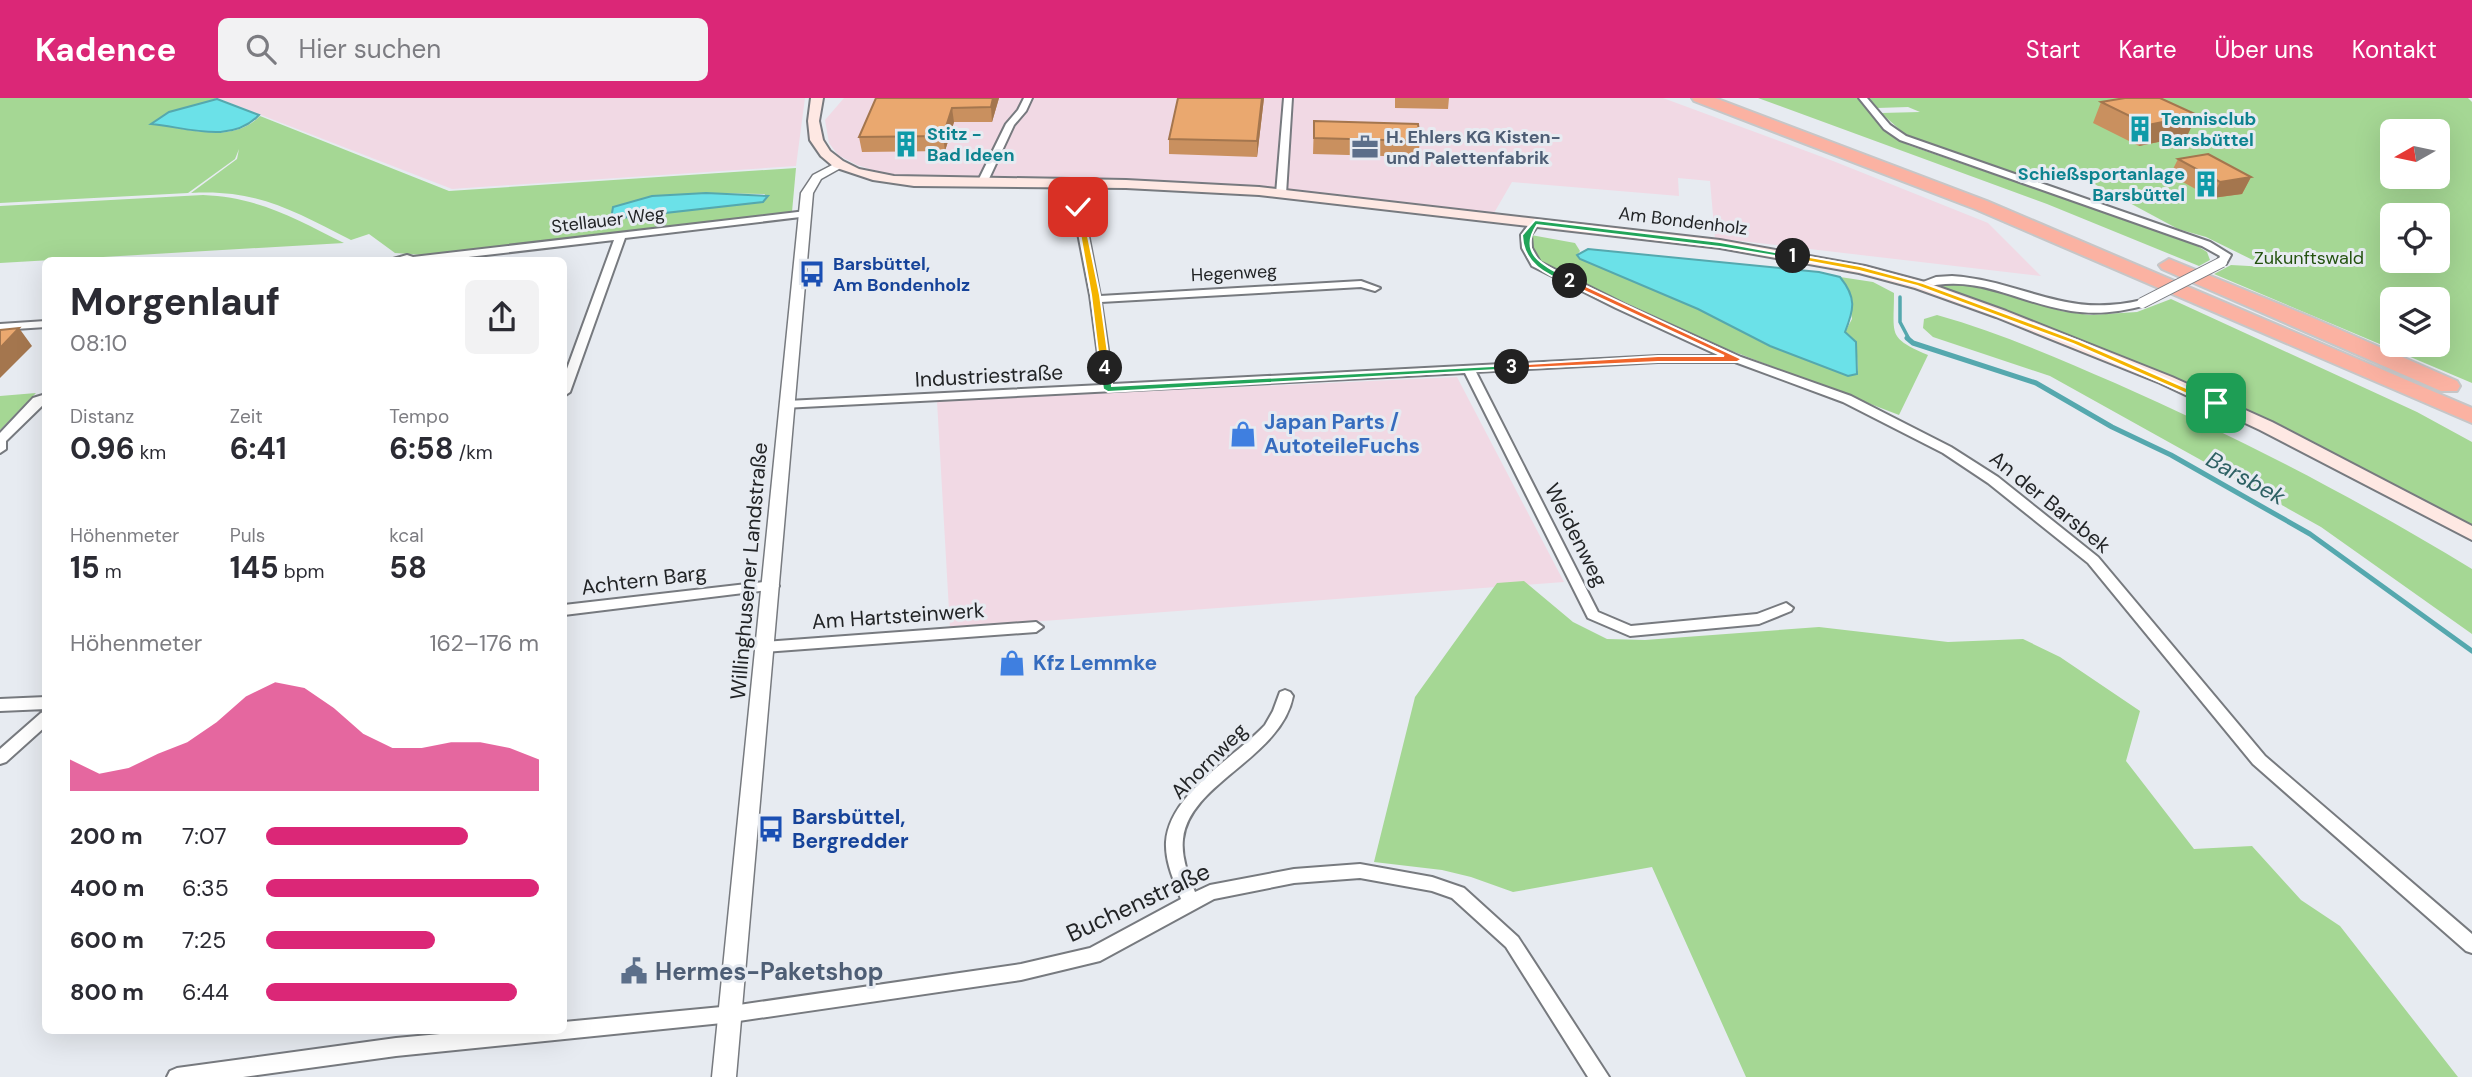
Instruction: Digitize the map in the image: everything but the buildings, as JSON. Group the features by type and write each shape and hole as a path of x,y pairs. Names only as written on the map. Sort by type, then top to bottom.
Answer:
{"highway":[{"path":"1700,98 1982,205 2472,416"},
{"path":"1737,98 2048,215 2306,322 2472,396"},
{"path":"2213,303 2472,432"}],"main road":[{"path":"817,98 812,123 814,139 826,156 840,165"},
{"name":"Am Bondenholz","path":"840,165 867,175 898,181 1126,184 1281,194 1535,222 1749,248 1860,269 1920,285"},
{"path":"1920,285 2076,342 2191,392 2277,432 2472,534"}],"street":[{"path":"982,183 1010,124 1022,111 1028,98"},
{"path":"1281,194 1288,98"},
{"name":"Am Bondenholz","path":"1863,98 1886,127 1911,142 2206,244 2226,255 2222,262 2142,303 2114,309 2085,310 2042,302 1961,278 1945,278 1920,285"},
{"name":"Willinghusener Landstraße","path":"724,1077 807,193 817,177 840,165"},
{"path":"1076,197 1096,299 1108,389"},
{"name":"Stellauer Weg","path":"448,257 806,214"},
{"name":"An der Barsbek","path":"1535,222 1526,235 1527,248 1536,264 1737,359 1817,386 1892,420 1947,450 1993,480 2093,561 2259,760 2472,946"},
{"path":"567,384 620,237"},
{"name":"Hegenweg","path":"1096,299 1361,284 1374,288"},
{"path":"0,327 42,324"},
{"name":"Industriestraße","path":"787,405 1658,359 1737,359"},
{"name":"Weidenweg","path":"1469,370 1592,615 1630,631 1759,619 1786,608"},
{"path":"0,449 0,440 42,399"},
{"name":"Achtern Barg","path":"567,610 772,586"},
{"name":"Am Hartsteinwerk","path":"764,647 1036,627"},
{"name":"Ahornweg","path":"1190,900 1176,856 1175,833 1188,808 1271,730 1283,711 1285,696"},
{"path":"0,705 42,703"},
{"path":"0,758 42,721"},
{"name":"Buchenstraße","path":"567,1030 732,1014 1021,972 1094,955 1190,900 1238,885 1294,876 1360,872 1432,884 1458,893 1512,942 1599,1077"},
{"name":"Buchenstraße","path":"177,1077 396,1047 528,1034"}],"shaded area":[{"path":"217,98 805,98 796,166 452,189"},
{"path":"844,98 1663,98 1833,161 1988,223 2041,276 1715,238 1710,181 1678,178 1679,196 1512,182 1494,213 1259,188 1159,182 895,177 857,165 838,155 829,143 825,120"},
{"path":"1457,377 1564,582 950,628 937,401"}],"green space":[{"path":"0,98 215,98 217,99 169,112 152,124 194,131 223,132 249,125 260,116 449,191 796,168 792,212 423,255 395,253 369,234 351,240 293,211 256,198 191,193 237,159 239,149 235,159 188,193 0,203","holes":["765,194 763,202 627,217 611,216 618,206 652,196"]},
{"path":"1758,98 1859,98 1881,127 1908,145 2191,242 2207,252 2210,260 2199,266 2047,204"},
{"name":"Zukunftswald","path":"1869,98 2468,98 2472,102 2472,383 2410,357 2450,357 2450,287 2380,287 2380,344 2214,274 2231,265 2267,267 2206,237 2178,229 2072,172 2049,178 2041,184 1908,137 1881,113 1920,112 1908,107 1877,108"},
{"path":"203,195 223,197 276,211 344,243 103,257 42,257 42,261 0,263 0,206"},
{"path":"1531,235 1575,243 1580,251 1577,255 1698,309 1769,346 1848,376 1858,371 1856,342 1845,332 1852,319 1847,286 1840,277 1873,282 1894,293 1894,327 1899,339 1928,355 1899,415 1719,346 1538,262 1531,247"},
{"path":"1939,283 1983,285 2061,311 2090,315 2137,312 2171,299 2417,412 2472,442 2472,525 2212,396 2078,339 1942,288"},
{"path":"1937,315 2027,346 2161,404 2297,470 2429,543 2472,569 2472,634 2321,527 2050,376 1933,337 1923,328 1924,319"},
{"path":"36,393 0,430 0,396"},
{"path":"1524,581 1573,622 1607,639 1645,640 1819,627 1948,642 2023,639 2060,657 2140,711 2126,761 2194,849 2252,846 2301,900 2340,926 2458,1077 1746,1077 1652,867 1513,892 1442,870 1374,862 1415,697 1497,583"}],"water":[{"path":"217,99 259,115 248,124 222,132 151,124 169,112"},
{"path":"706,193 768,196 763,202 611,219 613,207 652,196"},
{"path":"1588,249 1819,272 1840,277 1851,298 1852,310 1845,332 1856,342 1857,374 1848,376 1770,346 1698,309 1580,259 1577,255"}],"waterway":[{"name":"Barsbek","path":"1900,297 1900,322 1909,339"},
{"name":"Barsbek","path":"1907,338 1913,343 2036,383 2112,427 2171,455 2310,534 2472,651"}],"place":[{"name":"Tennisclub Barsbüttel","path":"2140,129"},
{"name":"Stitz - Bad Ideen","path":"906,144"},
{"name":"H. Ehlers KG Kisten- und Palettenfabrik","path":"1365,147"},
{"name":"Schießsportanlage Barsbüttel","path":"2206,184"},
{"name":"Barsbüttel, Am Bondenholz","path":"812,274"},
{"name":"Japan Parts / AutoteileFuchs","path":"1243,434"},
{"name":"Kfz Lemmke","path":"1012,663"},
{"name":"Barsbüttel, Bergredder","path":"771,829"},
{"name":"Hermes-Paketshop","path":"634,971"}],"route":[{"path":"1078,207 1095,295 1108,389 1658,359 1737,359 1536,264 1527,248 1526,235 1535,222 1749,248 1882,274 1920,285 2076,342 2216,403"}]}
